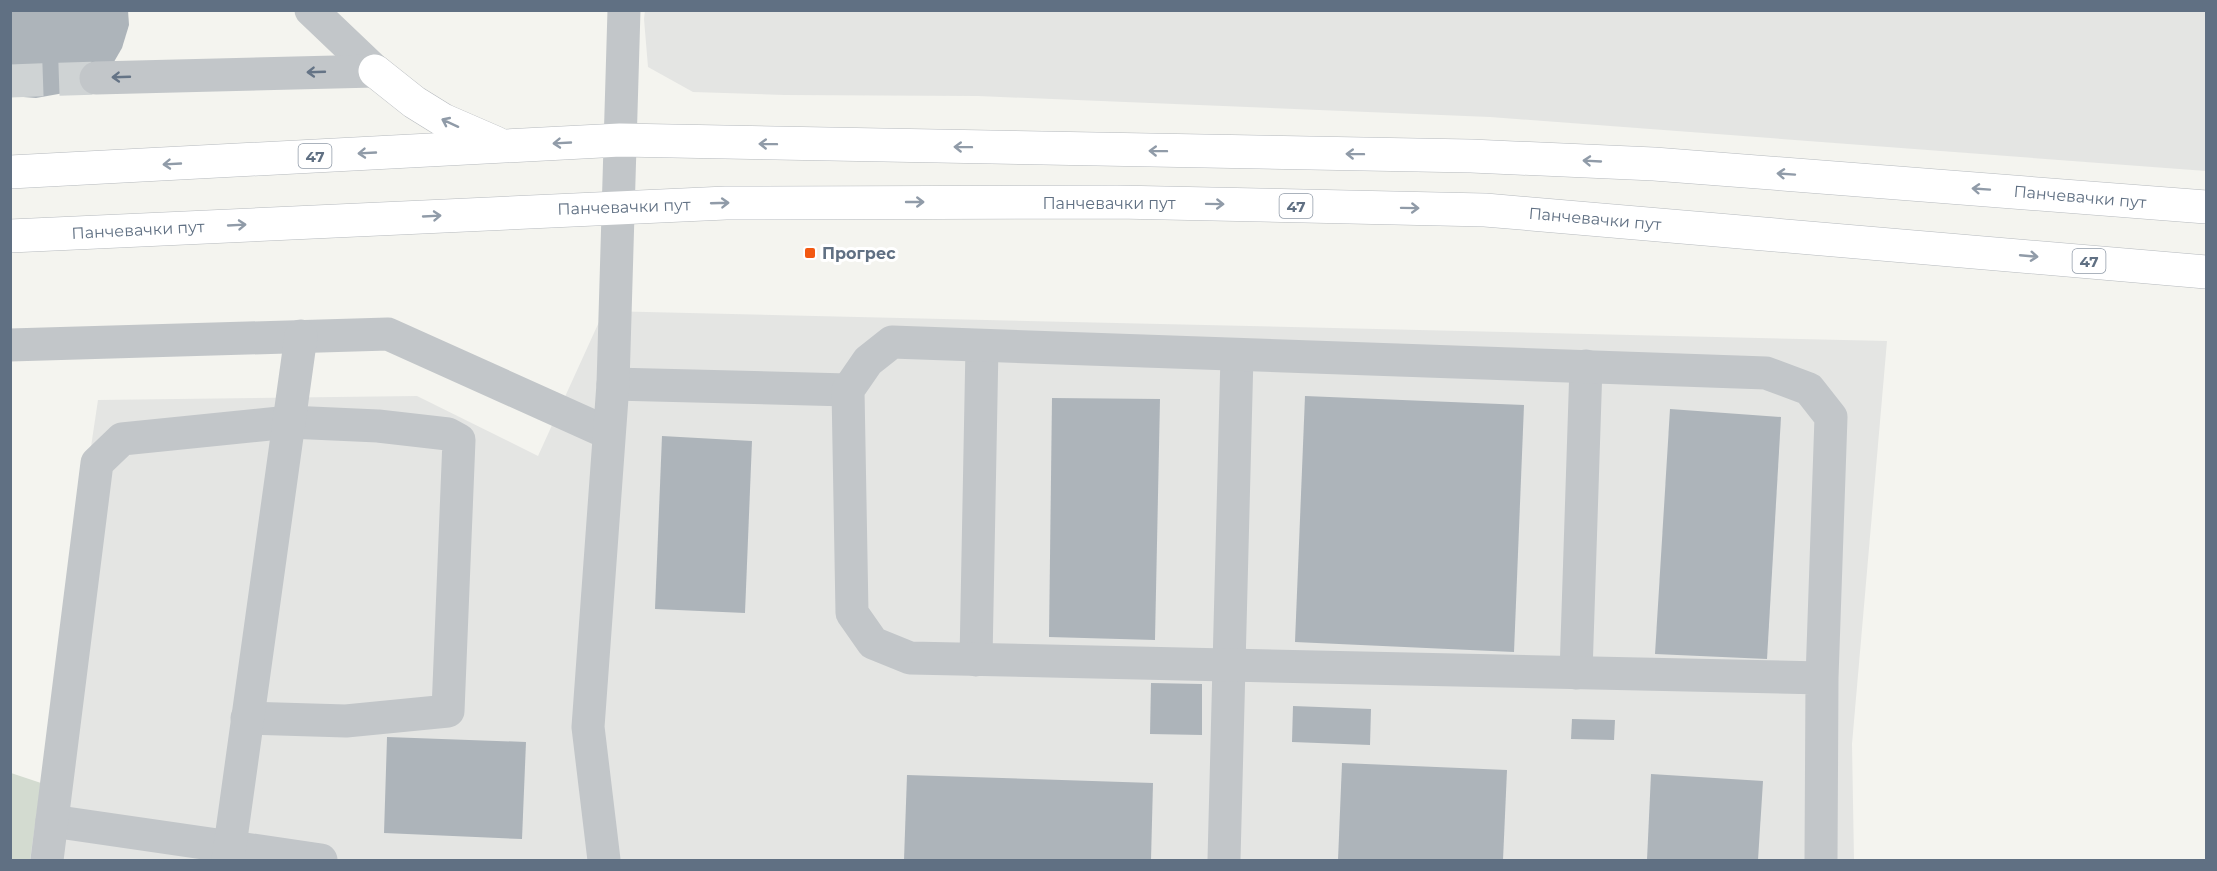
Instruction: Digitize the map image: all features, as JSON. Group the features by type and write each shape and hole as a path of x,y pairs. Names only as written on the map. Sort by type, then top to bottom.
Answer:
{"main road":[{"path":"375,71 414,102 443,120 504,146"},
{"name":"Панчевачки пут","path":"10,172 620,140 1471,156 1654,164 2206,207"},
{"name":"Панчевачки пут","path":"10,236 619,206 738,203 1117,202 1485,210 2206,272"}],"street":[{"path":"311,10 375,71"},
{"path":"604,861 588,727 613,384 624,10"},
{"path":"96,78 375,71"},
{"path":"10,345 388,334 608,433"},
{"path":"229,854 301,336"},
{"path":"1821,861 1822,678 1831,417 1809,389 1766,373 892,342 868,361 848,390 852,613 873,643 910,658 1822,678"},
{"path":"976,660 982,346"},
{"path":"1224,861 1237,355"},
{"path":"1576,673 1587,366"},
{"path":"613,384 848,390"},
{"path":"47,861 97,463 122,439 289,422 378,426 448,434 459,440 448,711 346,721 247,718"},
{"path":"52,821 229,854 321,861"}],"shaded area":[{"path":"645,10 2206,11 2206,171 1490,117 978,96 693,92 648,67"},
{"path":"604,311 1887,341 1852,744 1854,860 29,860 98,400 417,396 538,456"},
{"path":"11,773 41,783 30,860 11,860"}],"building":[{"path":"10,10 128,10 129,25 122,48 111,67 92,81 64,93 36,98 10,96"},
{"path":"1305,396 1524,405 1514,652 1295,642"},
{"path":"1052,398 1160,399 1155,640 1049,637"},
{"path":"1670,409 1781,417 1767,659 1655,654"},
{"path":"662,436 752,441 745,613 655,609"},
{"path":"1151,683 1202,684 1202,735 1150,734"},
{"path":"1293,706 1371,709 1370,745 1292,742"},
{"path":"1572,719 1615,720 1614,740 1571,739"},
{"path":"387,737 526,742 522,839 384,833"},
{"path":"1342,763 1507,770 1503,860 1338,860"},
{"path":"1651,774 1763,781 1758,860 1647,860"},
{"path":"907,775 1153,783 1151,860 904,860"}],"tunnel":[{"path":"10,81 96,78"}],"place":[{"name":"Прогрес","path":"810,253"}]}
